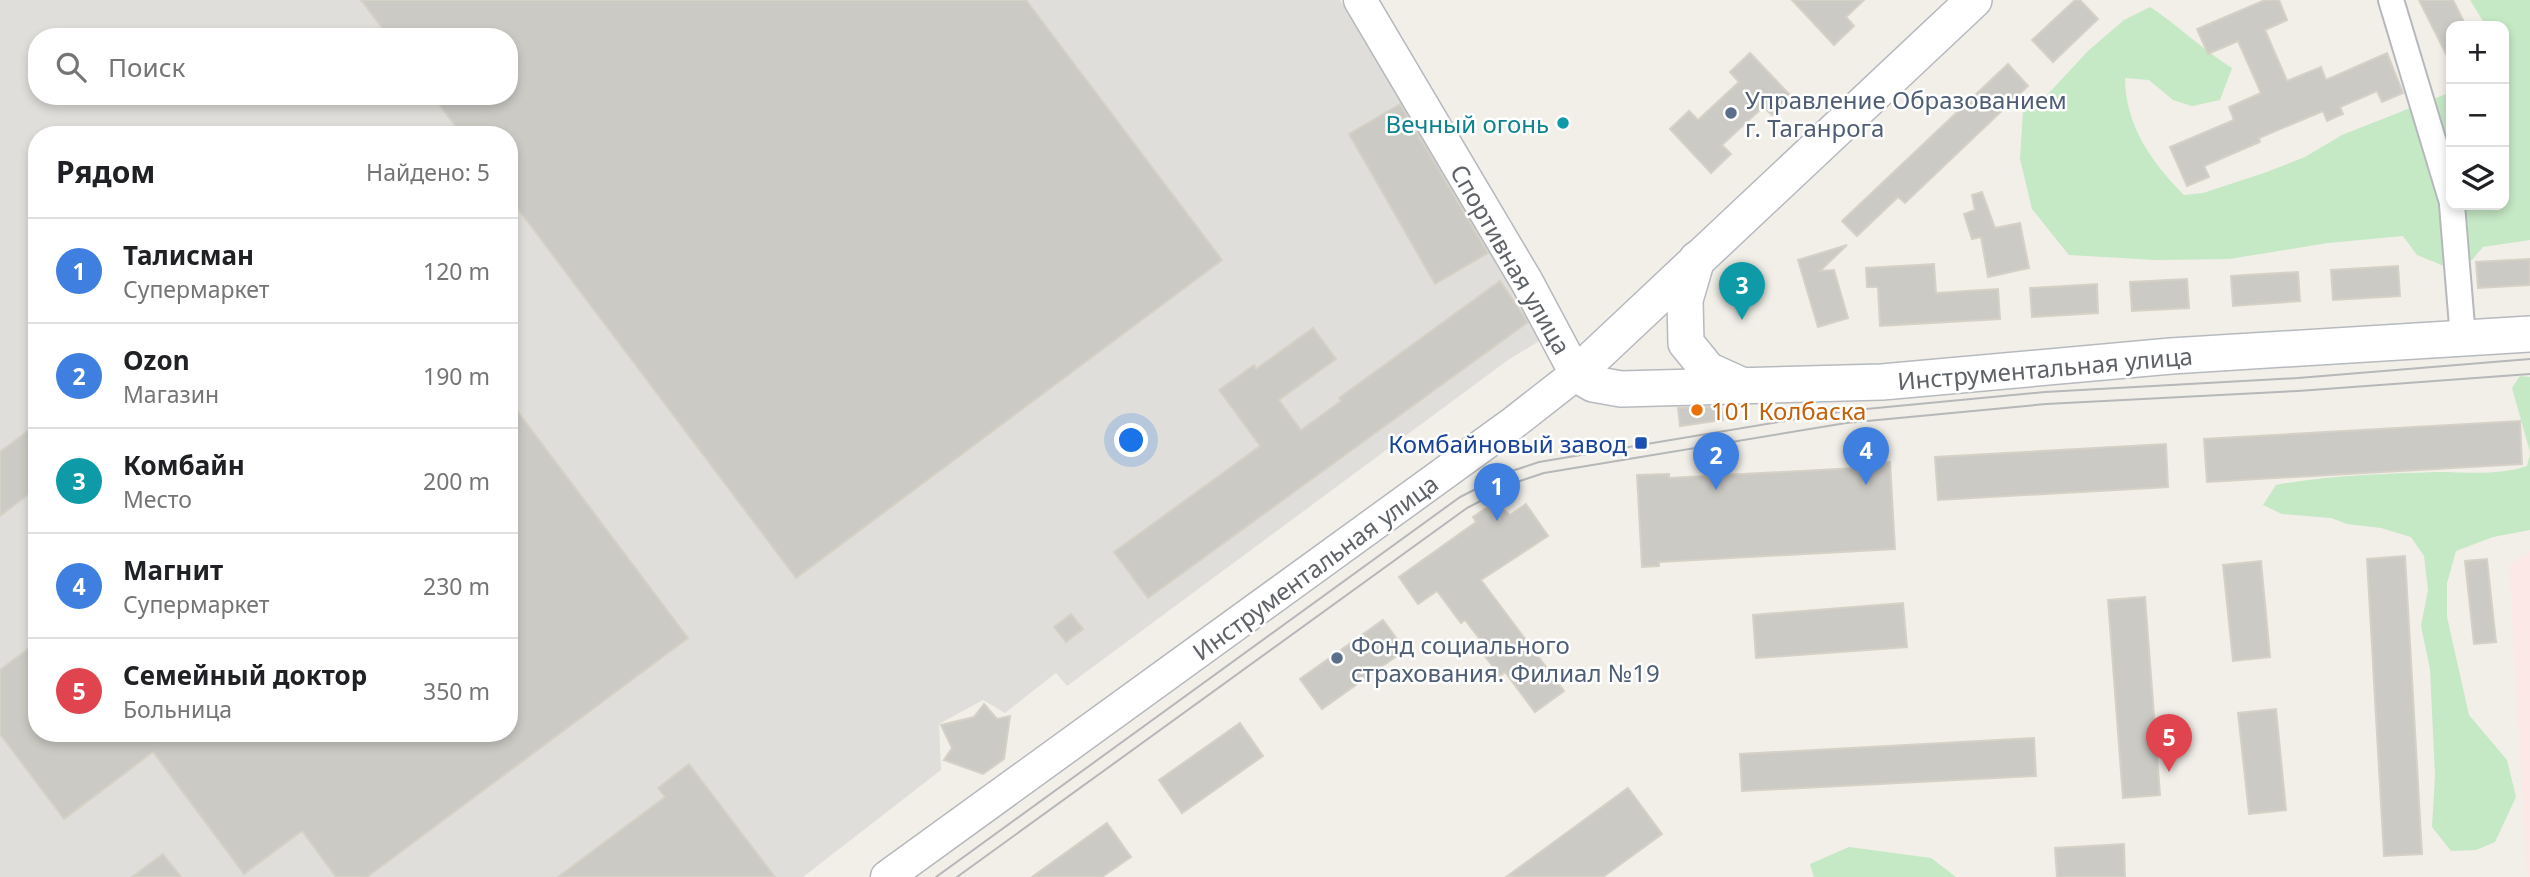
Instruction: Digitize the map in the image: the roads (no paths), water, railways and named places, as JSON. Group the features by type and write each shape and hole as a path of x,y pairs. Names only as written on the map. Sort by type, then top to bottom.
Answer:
{"main road":[{"path":"1576,374 1974,0"},
{"path":"1697,259 1685,300 1686,343 1707,370 1744,387"},
{"name":"Инструментальная улица","path":"1576,374 1593,384 1621,389 1882,382 2171,356 2530,334"}],"street":[{"name":"Спортивная улица","path":"1360,0 1527,282 1576,374"},
{"path":"2391,0 2446,182"},
{"path":"2452,210 2462,338"},
{"name":"Инструментальная улица","path":"887,877 1576,374"}],"tram line":[{"path":"936,877 1460,497 1512,471 1539,462 1845,411 2045,392 2298,378 2530,359"},
{"path":"957,877 1467,508 1517,482 1544,473 1846,423 2046,404 2298,391 2530,374"}],"place":[{"name":"Управление Образованием г. Таганрога","path":"1731,113"},
{"name":"Вечный огонь","path":"1563,123"},
{"name":"Комбайн","path":"1742,320"},
{"name":"101 Колбаска","path":"1697,410"},
{"name":"Комбайновый завод","path":"1641,443"},
{"name":"Магнит","path":"1866,485"},
{"name":"Ozon","path":"1716,490"},
{"name":"Талисман","path":"1497,521"},
{"name":"Фонд социального страхования. Филиал №19","path":"1337,658"},
{"name":"Семейный доктор","path":"2169,772"}]}
